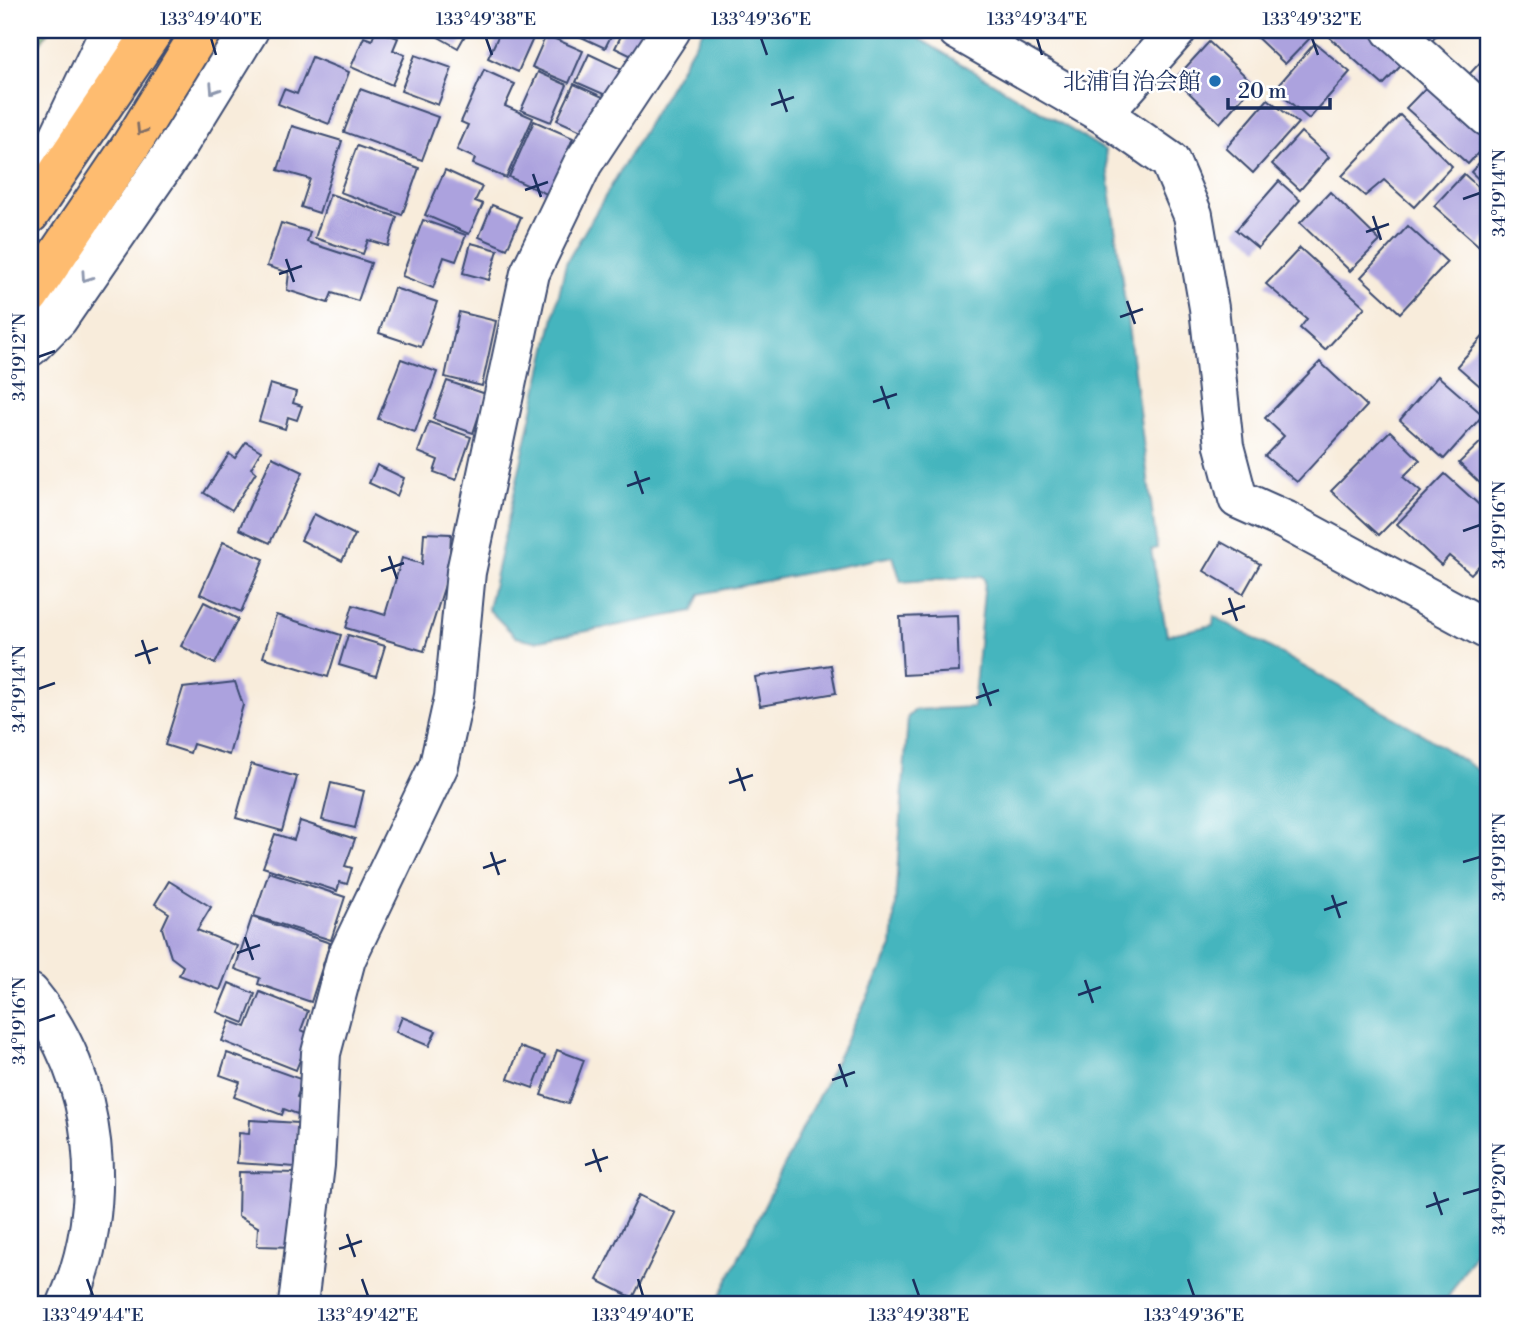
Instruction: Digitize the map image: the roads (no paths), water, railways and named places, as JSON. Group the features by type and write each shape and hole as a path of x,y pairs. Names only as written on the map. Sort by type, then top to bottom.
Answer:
{"main road":[{"path":"30,214 153,30"},
{"path":"30,295 130,147 202,30"}],"street":[{"path":"30,199 110,30"},
{"path":"30,347 58,319 180,142 249,30"},
{"path":"298,1304 315,1165 321,1053 346,959 439,765 454,697 466,572 530,273 583,163 671,30"},
{"path":"957,30 1103,114 1170,161 1193,215 1209,308 1224,446 1238,499 1285,520 1488,630"},
{"path":"1103,114 1177,30"},
{"path":"1391,30 1488,117"},
{"path":"30,993 67,1053 85,1102 94,1157 90,1225 74,1287 66,1304"}],"water":[{"path":"703,30 905,30 1105,150 1157,548 1151,550 1167,635 1213,625 1214,616 1413,728 1488,777 1488,1231 1444,1304 716,1304 892,947 908,717 915,710 973,707 985,581 982,576 901,582 893,556 700,594 693,611 535,641 516,637 488,609 566,263"}],"place":[{"name":"北浦自治会館","path":"1215,81"}]}
